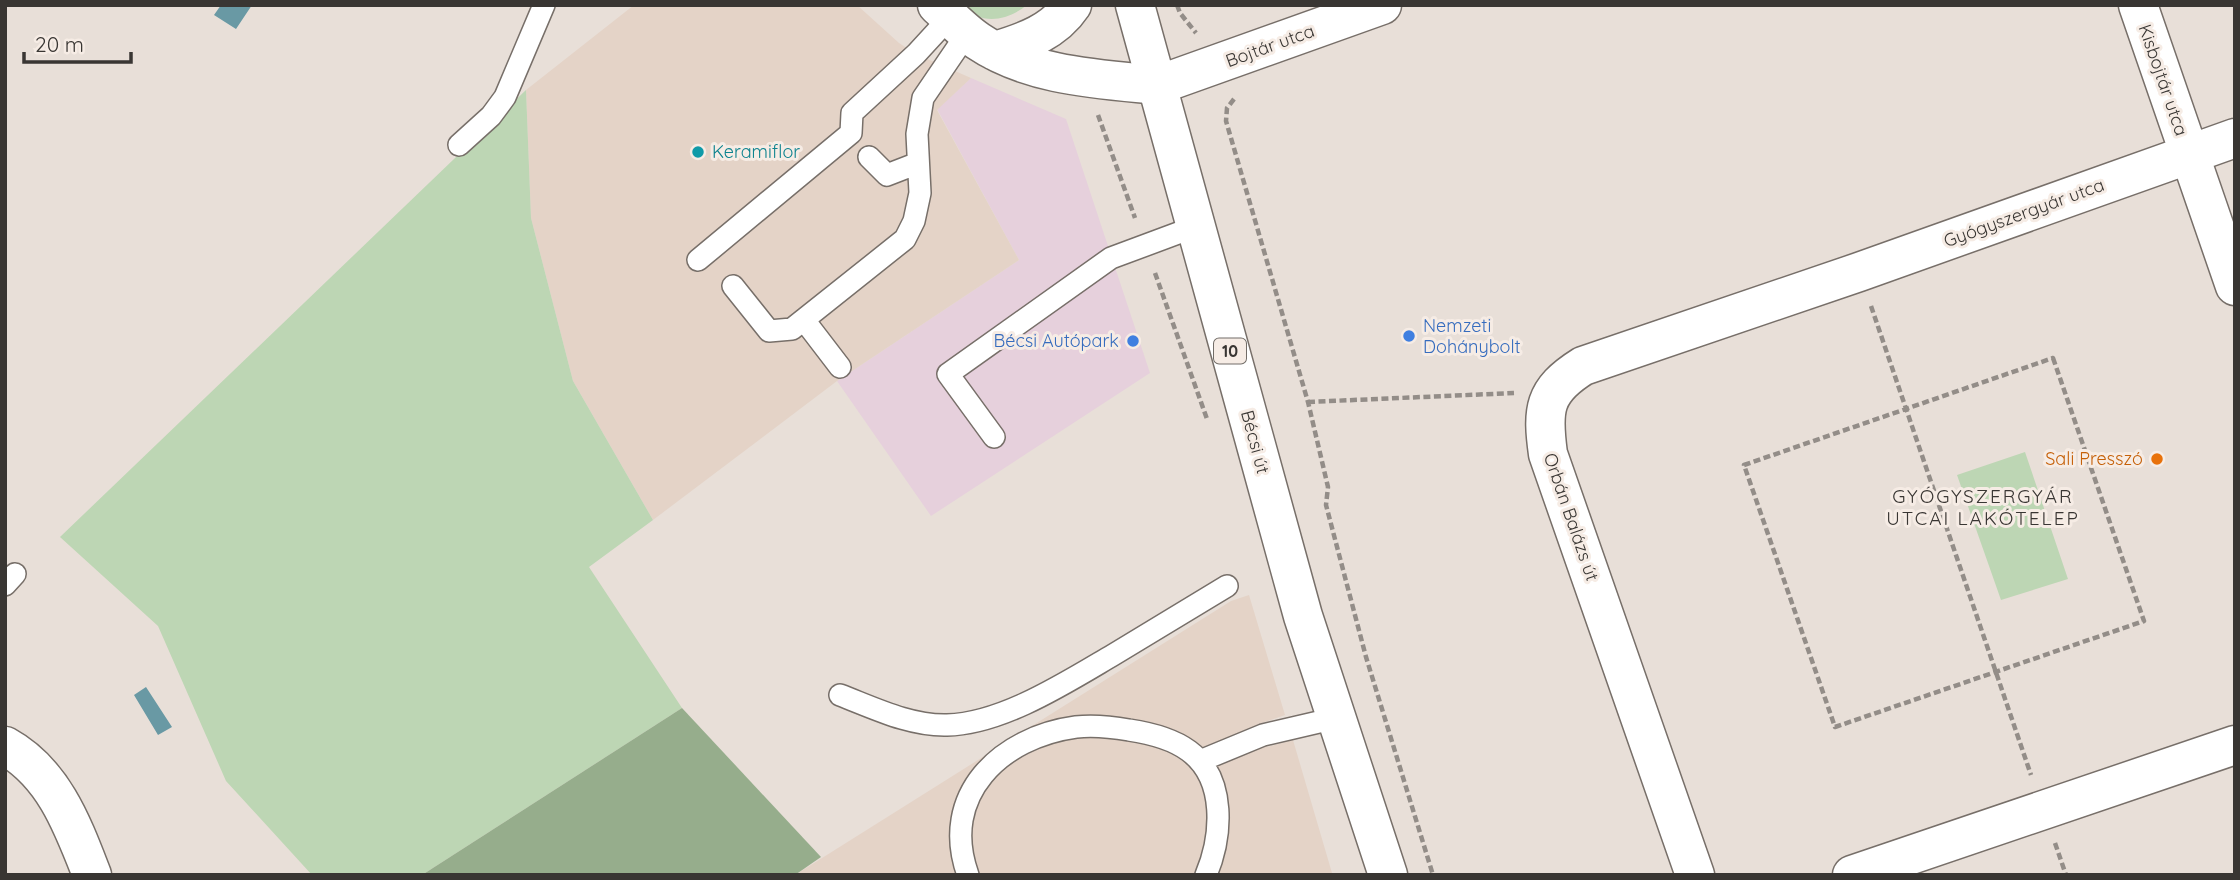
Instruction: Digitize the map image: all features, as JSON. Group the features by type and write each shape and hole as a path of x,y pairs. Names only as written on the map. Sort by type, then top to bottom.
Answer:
{"street":[{"path":"962,26 1018,44 1047,31 1072,5"},
{"name":"Bécsi út","path":"1135,5 1292,576 1388,875"},
{"name":"Bojtár utca","path":"1158,85 1382,5"},
{"name":"Kisbojtár utca","path":"2137,5 2189,154"},
{"path":"962,26 1023,63 1087,78 1158,85"},
{"name":"Gyógyszergyár utca","path":"1859,272 2235,138"},
{"path":"2189,154 2235,286"},
{"path":"1554,391 1563,378 1583,366 1859,272"},
{"name":"Orbán Balázs út","path":"1554,391 1546,406 1548,454 1695,875"},
{"path":"1852,875 2235,745"},
{"path":"5,746 46,780 68,815 92,875"}],"lane":[{"path":"459,145 491,116 505,97 544,5"},
{"path":"733,286 769,331 792,329 905,239 914,221 920,193 917,134 923,98 962,26"},
{"path":"698,260 851,133 852,113 916,54 962,26"},
{"path":"869,157 887,175 918,163"},
{"path":"994,438 948,374 1111,258 1197,226"},
{"path":"804,320 840,366"},
{"path":"840,695 914,721 947,725 974,722 1040,698 1227,586"},
{"path":"1200,761 1263,736 1336,718"},
{"path":"968,875 961,840 962,815 968,795 986,770 1006,752 1025,741 1078,727 1140,731 1171,741 1200,761 1210,779 1219,817 1217,839 1206,875"}],"path":[{"path":"1178,5 1190,27 1201,38 1219,41 1235,98 1227,108 1226,121 1308,402 1328,487 1326,505 1366,657 1433,875"},
{"path":"1087,78 1211,431"},
{"path":"1859,272 2043,809"},
{"path":"2053,358 2144,621 1996,671 1835,727 1744,465 2053,358"},
{"path":"1308,402 1554,391"}],"shaded area":[{"path":"634,5 857,5 899,43 916,54 971,78 937,110 1019,260 837,381 653,520 573,381 531,218 526,90"},
{"path":"971,78 1066,119 1150,373 931,516 837,381 1019,260 937,109"},
{"path":"1249,595 1285,715 1259,724 1267,747 1293,740 1332,873 795,875 1231,601"}],"green space":[{"path":"961,5 1027,5 1011,15 994,19 977,16"},
{"path":"526,90 531,218 573,381 653,520 589,567 682,708 422,875 312,875 226,781 158,626 60,537"},
{"path":"2025,452 2068,579 2001,600 1957,475"},
{"path":"682,708 821,857 795,875 422,875"}],"water":[{"path":"221,5 252,5 236,29 214,15"},
{"path":"146,687 172,727 158,735 134,695"}],"place":[{"name":"Keramiflor","path":"698,152"},
{"name":"Nemzeti Dohánybolt","path":"1409,336"},
{"name":"Bécsi Autópark","path":"1133,341"},
{"name":"Sali Presszó","path":"2157,459"}],"district":[{"name":"GYÓGYSZERGYÁR UTCAI LAKÓTELEP","path":"1983,507"}]}
